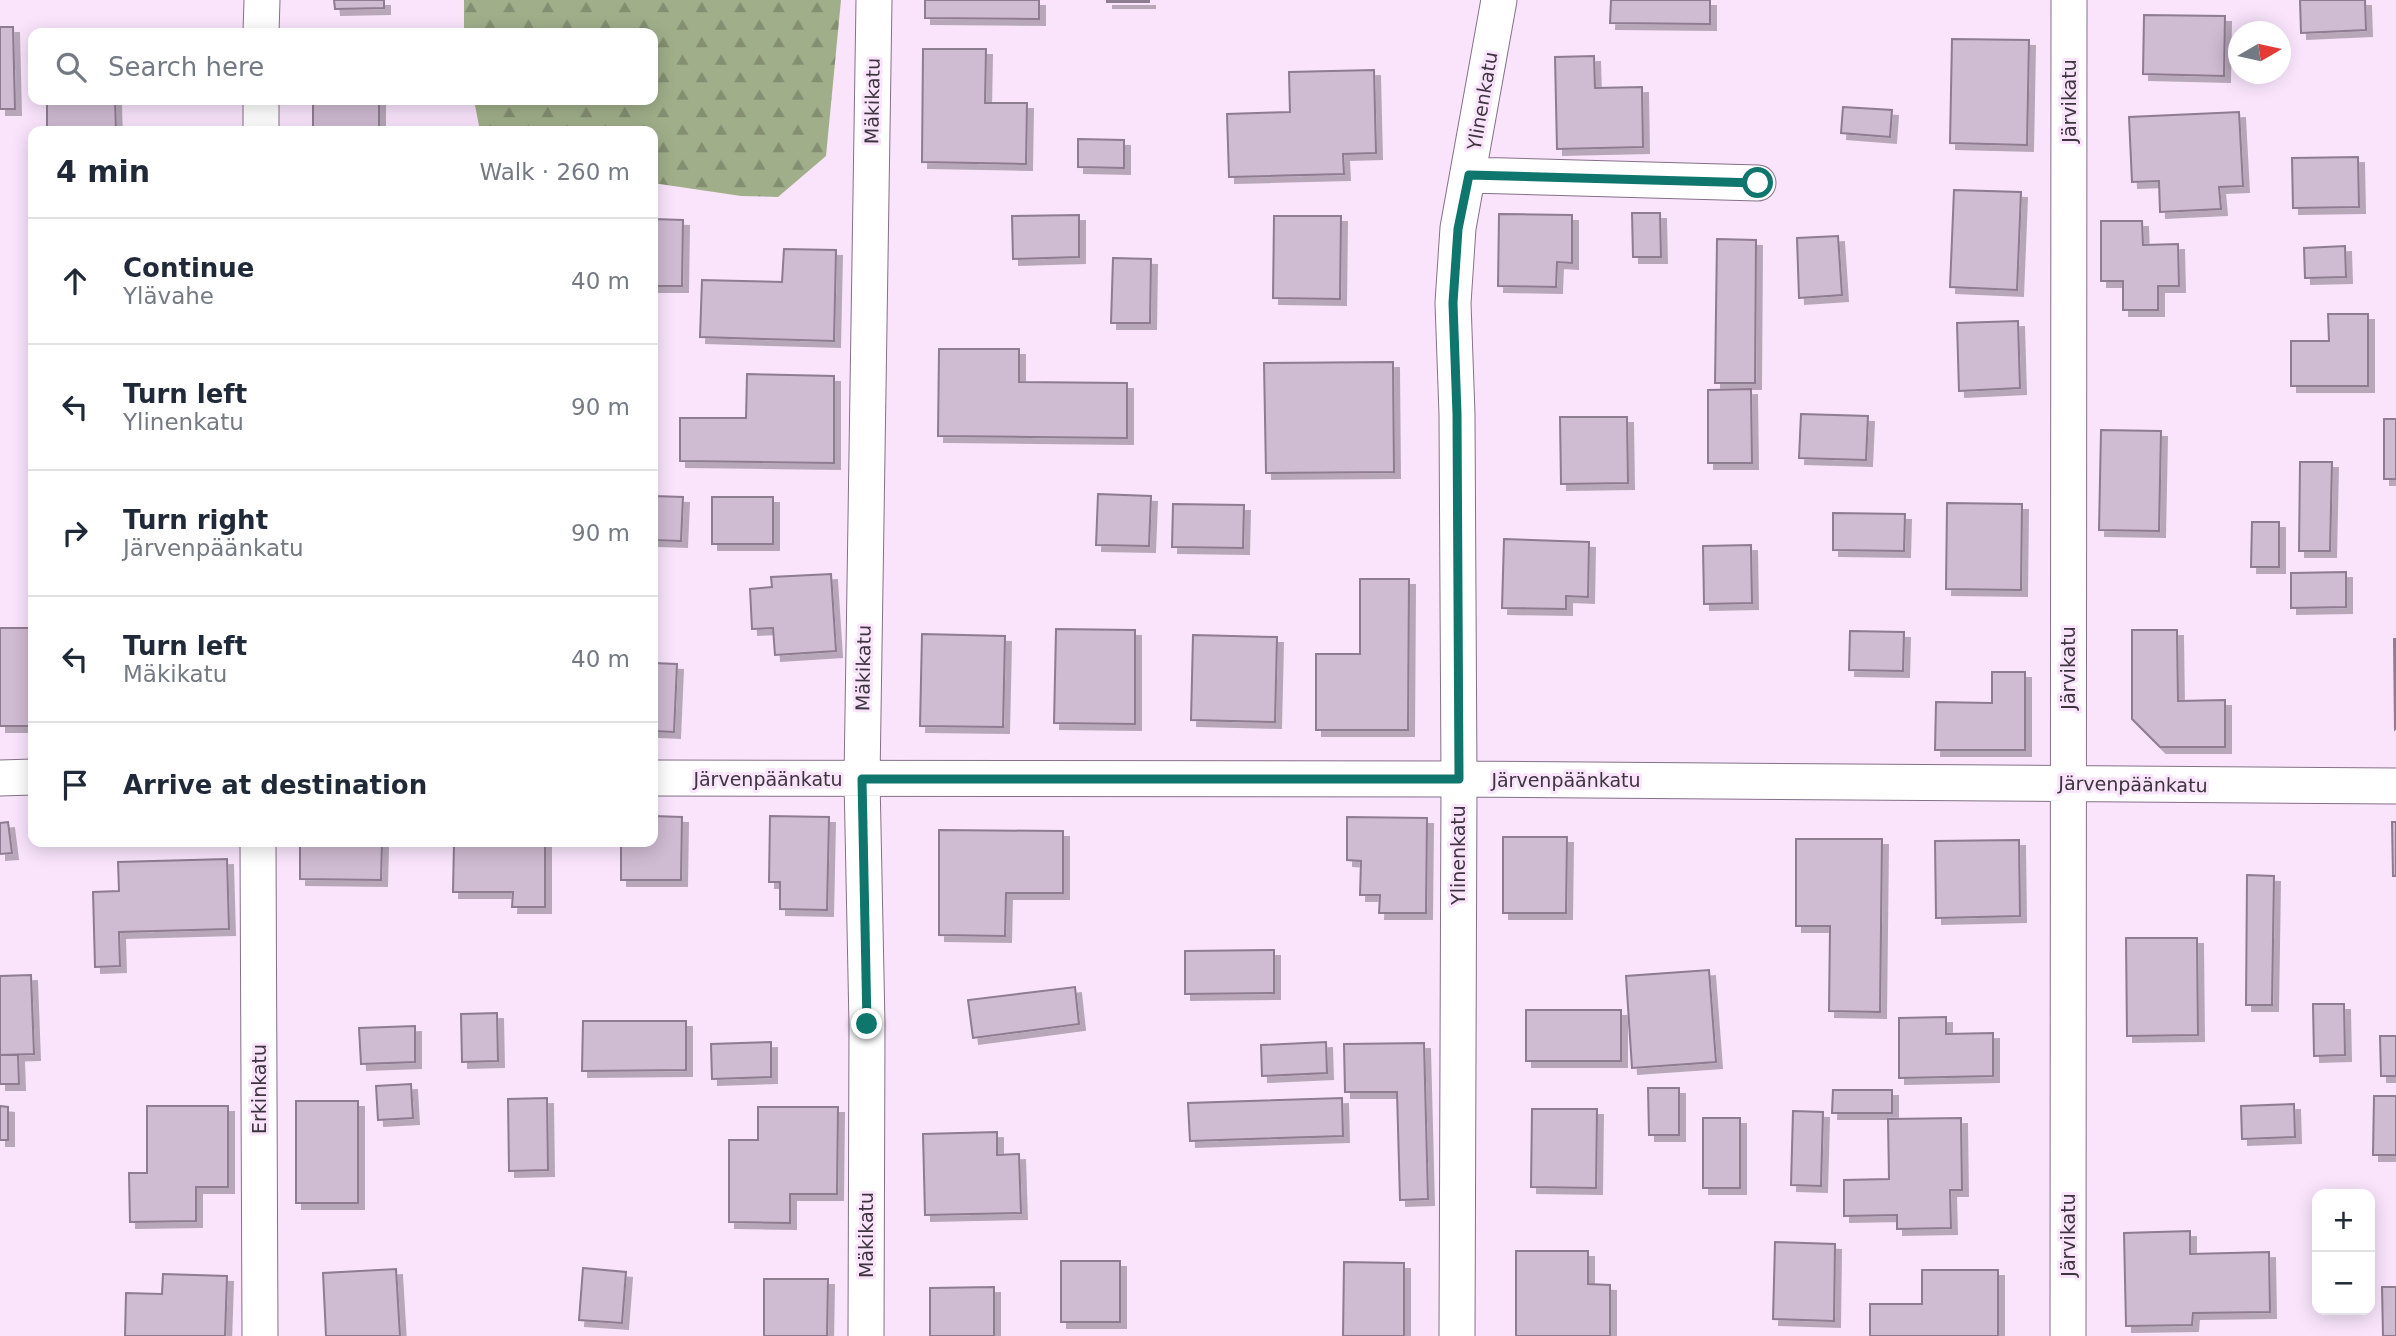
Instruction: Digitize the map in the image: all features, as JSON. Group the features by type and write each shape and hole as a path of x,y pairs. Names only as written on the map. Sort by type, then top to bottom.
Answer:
{"street":[{"path":"261,28 262,0"},
{"name":"Mäkikatu","path":"866,1336 867,1024 862,779 874,0"},
{"name":"Ylinenkatu","path":"1457,1336 1459,779 1457,428 1453,303 1458,229 1499,0"},
{"name":"Järvikatu","path":"2068,1336 2069,0"},
{"path":"261,105 261,126"},
{"path":"1469,175 1758,183"},
{"path":"0,778 28,777"},
{"name":"Järvenpäänkatu","path":"658,778 1459,779 2396,786"},
{"name":"Erkinkatu","path":"258,847 260,1336"}],"green space":[{"path":"464,0 841,0 826,156 778,197 741,196 658,184 658,126 479,126 475,105 658,105 658,28 464,28"}],"building":[{"path":"334,0 384,0 384,8 335,9"},
{"path":"925,0 1039,0 1039,19 925,18"},
{"path":"1149,0 1149,2 1107,2"},
{"path":"1611,0 1710,0 1710,24 1610,23"},
{"path":"2300,0 2365,0 2366,30 2301,33"},
{"path":"2144,15 2225,16 2224,76 2143,74"},
{"path":"0,27 13,27 15,109 0,109"},
{"path":"1952,39 2029,40 2027,145 1950,143"},
{"path":"923,49 986,49 985,103 1027,103 1026,164 922,162"},
{"path":"1594,56 1595,88 1642,87 1643,147 1557,149 1555,57"},
{"path":"1374,70 1376,153 1343,154 1344,174 1229,177 1227,114 1290,112 1289,72"},
{"path":"47,105 115,105 116,126 47,126"},
{"path":"313,105 379,105 379,126 313,126"},
{"path":"1843,107 1892,110 1890,137 1841,133"},
{"path":"2239,112 2243,186 2219,187 2221,209 2160,212 2159,181 2132,182 2129,117"},
{"path":"1078,139 1124,140 1124,168 1078,167"},
{"path":"2358,157 2359,207 2293,208 2292,158"},
{"path":"1954,190 2021,192 2017,290 1950,287"},
{"path":"1632,213 1660,213 1661,257 1633,257"},
{"path":"1499,214 1572,215 1572,263 1557,262 1556,287 1498,286"},
{"path":"1079,215 1079,257 1013,259 1012,216"},
{"path":"1274,216 1341,216 1340,299 1273,298"},
{"path":"658,219 683,220 682,286 658,286"},
{"path":"2101,221 2142,221 2143,245 2178,244 2179,286 2158,286 2158,310 2123,310 2123,281 2101,281"},
{"path":"1838,236 1842,295 1799,298 1797,238"},
{"path":"1717,239 1756,240 1755,383 1715,383"},
{"path":"2345,246 2346,277 2305,278 2304,248"},
{"path":"784,249 836,250 834,341 700,337 702,280 782,282"},
{"path":"1113,258 1151,259 1150,323 1111,323"},
{"path":"2328,314 2368,314 2368,386 2291,386 2291,341 2329,341"},
{"path":"2018,321 2020,388 1959,391 1957,323"},
{"path":"939,349 1019,349 1019,382 1127,383 1127,438 938,436"},
{"path":"1393,362 1394,472 1266,473 1264,363"},
{"path":"747,374 834,376 834,463 680,461 680,418 746,418"},
{"path":"1751,389 1752,463 1708,463 1708,390"},
{"path":"1801,414 1868,416 1866,460 1799,458"},
{"path":"1560,417 1627,417 1628,483 1561,484"},
{"path":"2384,419 2396,419 2396,479 2384,479"},
{"path":"2101,430 2161,431 2159,531 2099,530"},
{"path":"2300,462 2332,462 2330,551 2299,551"},
{"path":"1098,494 1151,496 1149,546 1096,545"},
{"path":"658,496 683,497 681,541 658,540"},
{"path":"712,497 773,497 773,544 712,544"},
{"path":"1947,503 2022,504 2021,590 1946,589"},
{"path":"1173,504 1244,505 1243,548 1172,547"},
{"path":"1833,513 1905,514 1904,551 1833,550"},
{"path":"2252,522 2279,522 2279,567 2251,567"},
{"path":"1504,539 1589,542 1588,597 1566,596 1566,609 1502,608"},
{"path":"1751,545 1752,603 1704,604 1703,546"},
{"path":"2346,572 2346,607 2291,608 2291,573"},
{"path":"831,574 836,651 775,655 773,628 752,629 750,589 772,587 771,577"},
{"path":"1360,579 1409,579 1408,730 1316,730 1316,654 1360,654"},
{"path":"0,628 28,628 28,726 0,726"},
{"path":"1056,629 1135,630 1135,724 1054,723"},
{"path":"2132,630 2177,630 2178,701 2225,700 2225,747 2160,747 2132,719"},
{"path":"1850,631 1904,632 1903,671 1849,670"},
{"path":"922,634 1005,636 1003,727 920,726"},
{"path":"1193,635 1277,637 1275,722 1191,720"},
{"path":"2394,639 2396,639 2395,729"},
{"path":"658,663 677,664 674,732 658,731"},
{"path":"1992,672 2025,672 2025,750 1935,750 1936,702 1992,703"},
{"path":"658,816 682,817 681,880 621,880 621,847 658,847"},
{"path":"770,816 829,817 827,910 780,909 780,882 769,882"},
{"path":"1347,817 1427,818 1426,913 1379,913 1380,895 1360,895 1361,861 1347,860"},
{"path":"8,822 12,853 0,854 0,823"},
{"path":"2392,822 2396,822 2396,876 2393,876"},
{"path":"939,830 1063,831 1063,893 1006,893 1005,936 939,935"},
{"path":"1503,837 1567,837 1566,913 1503,913"},
{"path":"1796,839 1882,839 1880,1012 1829,1011 1830,926 1796,926"},
{"path":"2019,840 2020,916 1936,918 1935,841"},
{"path":"300,847 382,847 381,880 300,879"},
{"path":"454,847 545,847 545,907 512,907 513,892 453,892"},
{"path":"227,859 229,929 119,932 120,966 95,967 93,892 119,891 118,862"},
{"path":"2247,875 2274,876 2272,1005 2246,1005"},
{"path":"2126,938 2197,938 2198,1035 2127,1036"},
{"path":"1274,950 1274,993 1185,994 1185,951"},
{"path":"1709,970 1716,1062 1632,1068 1626,976"},
{"path":"31,975 34,1054 0,1055 0,976"},
{"path":"1075,987 1079,1024 973,1038 968,1000"},
{"path":"2313,1004 2344,1004 2345,1055 2314,1056"},
{"path":"1526,1010 1621,1010 1621,1061 1526,1061"},
{"path":"497,1013 498,1061 462,1062 461,1014"},
{"path":"1946,1017 1946,1034 1993,1033 1993,1076 1899,1078 1899,1018"},
{"path":"583,1021 686,1021 686,1070 582,1071"},
{"path":"415,1026 415,1062 361,1064 359,1028"},
{"path":"2380,1036 2396,1036 2396,1076 2381,1076"},
{"path":"771,1042 771,1077 712,1079 711,1044"},
{"path":"1326,1042 1327,1073 1262,1076 1261,1045"},
{"path":"1424,1043 1428,1199 1400,1200 1397,1092 1345,1092 1344,1044"},
{"path":"0,1055 18,1055 19,1084 0,1084"},
{"path":"411,1084 413,1118 378,1120 376,1086"},
{"path":"1648,1088 1679,1088 1679,1135 1649,1135"},
{"path":"1833,1090 1892,1090 1892,1113 1832,1113"},
{"path":"2374,1096 2396,1096 2396,1155 2373,1155"},
{"path":"547,1098 548,1170 509,1171 508,1099"},
{"path":"1342,1098 1343,1136 1190,1141 1188,1103"},
{"path":"296,1101 358,1101 358,1203 296,1203"},
{"path":"2294,1104 2295,1137 2242,1139 2241,1106"},
{"path":"0,1106 8,1107 8,1140 0,1140"},
{"path":"147,1106 228,1106 228,1187 196,1187 196,1221 130,1222 129,1173 147,1173"},
{"path":"758,1107 838,1107 837,1194 790,1194 790,1223 729,1222 729,1140 758,1140"},
{"path":"1532,1109 1597,1109 1596,1188 1531,1187"},
{"path":"1793,1111 1823,1112 1821,1186 1791,1185"},
{"path":"1703,1118 1740,1118 1740,1188 1703,1188"},
{"path":"1961,1118 1962,1190 1950,1190 1951,1228 1897,1229 1897,1215 1844,1216 1844,1180 1889,1179 1888,1119"},
{"path":"997,1132 997,1155 1019,1154 1021,1213 925,1215 923,1134"},
{"path":"2190,1231 2190,1254 2269,1252 2270,1312 2193,1313 2192,1325 2126,1326 2124,1233"},
{"path":"1775,1242 1835,1244 1834,1321 1773,1319"},
{"path":"1516,1251 1588,1251 1588,1284 1610,1285 1610,1336 1516,1336"},
{"path":"1061,1261 1120,1261 1120,1322 1061,1322"},
{"path":"1344,1262 1404,1263 1404,1336 1343,1336"},
{"path":"583,1268 626,1272 622,1323 579,1320"},
{"path":"396,1269 400,1336 326,1336 323,1273"},
{"path":"1922,1270 1998,1270 1998,1336 1870,1336 1870,1304 1922,1304"},
{"path":"163,1274 227,1276 225,1336 125,1336 126,1293 162,1294"},
{"path":"764,1279 828,1279 827,1336 764,1336"},
{"path":"994,1287 994,1336 930,1336 930,1288"},
{"path":"2382,1287 2396,1287 2396,1336 2383,1336"}],"route":[{"path":"867,1024 862,779 1459,779 1457,414 1453,303 1458,229 1469,175 1758,183"}]}
